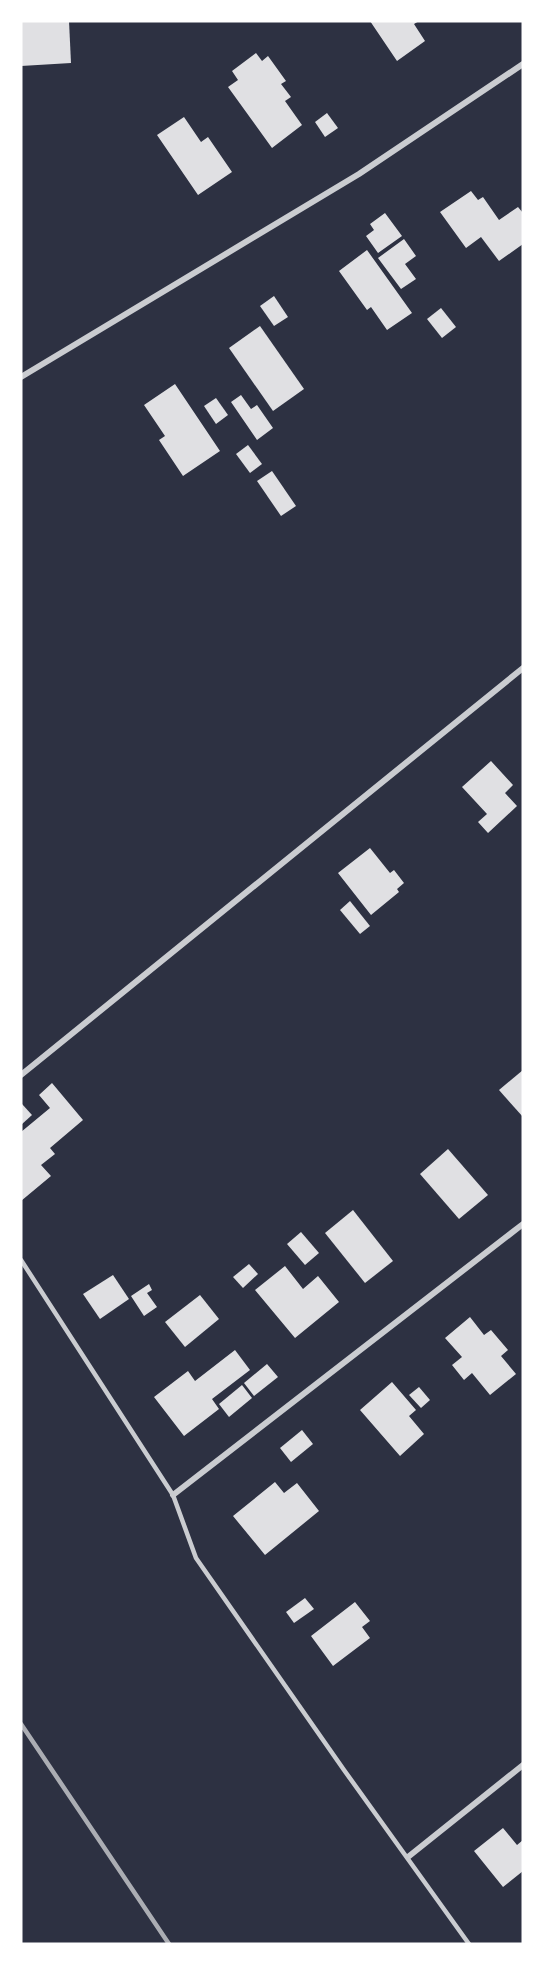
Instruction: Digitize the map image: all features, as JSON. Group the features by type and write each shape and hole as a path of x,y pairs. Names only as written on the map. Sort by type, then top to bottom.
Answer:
{"street":[{"path":"21,377 359,174 523,64"},
{"path":"21,1076 523,668"},
{"path":"172,1495 523,1224"},
{"path":"408,1857 523,1765"}],"lane":[{"path":"21,1260 172,1495 196,1558 469,1944"}],"building":[{"path":"69,21 71,63 21,66 21,22"},
{"path":"370,21 419,21 414,24 425,41 397,61"},
{"path":"256,53 262,61 268,56 286,81 281,84 291,97 285,101 302,125 272,148 228,87 238,80 232,71"},
{"path":"327,113 338,128 325,137 315,122"},
{"path":"184,117 201,142 208,137 232,172 198,195 157,135"},
{"path":"471,191 478,200 483,197 499,220 518,207 523,213 523,244 499,261 481,237 466,248 440,212"},
{"path":"385,213 402,236 378,253 366,236 374,230 370,224"},
{"path":"404,239 416,256 405,264 416,279 401,289 378,258"},
{"path":"367,250 412,313 387,330 371,307 367,310 339,271"},
{"path":"274,296 288,317 274,326 260,306"},
{"path":"441,308 456,327 442,338 427,319"},
{"path":"260,326 304,389 273,411 229,348"},
{"path":"175,384 220,451 183,476 159,440 165,436 144,405"},
{"path":"241,395 251,409 257,405 273,428 257,440 231,402"},
{"path":"216,398 228,415 216,424 204,406"},
{"path":"248,445 262,464 250,473 236,454"},
{"path":"272,471 296,506 281,516 257,481"},
{"path":"491,761 513,785 505,793 517,806 488,833 478,822 487,814 462,787"},
{"path":"370,848 390,873 394,870 404,883 397,889 399,892 371,915 338,873"},
{"path":"350,901 370,926 360,934 340,910"},
{"path":"523,1070 523,1117 499,1090"},
{"path":"52,1083 83,1120 50,1148 55,1154 41,1165 51,1176 21,1201 21,1132 50,1108 39,1095"},
{"path":"21,1105 32,1115 21,1125"},
{"path":"448,1149 488,1195 459,1219 420,1174"},
{"path":"353,1210 393,1261 365,1283 325,1233"},
{"path":"301,1232 319,1253 305,1265 287,1244"},
{"path":"249,1264 258,1274 243,1288 233,1277"},
{"path":"285,1266 303,1289 318,1276 339,1302 295,1338 255,1290"},
{"path":"113,1275 129,1299 100,1319 83,1294"},
{"path":"149,1284 152,1290 147,1293 157,1307 144,1316 131,1296"},
{"path":"200,1295 219,1319 185,1347 165,1322"},
{"path":"470,1317 484,1335 491,1330 508,1350 501,1356 516,1374 490,1395 472,1373 464,1380 452,1365 462,1357 445,1338"},
{"path":"235,1350 250,1370 212,1399 219,1409 184,1436 154,1397 188,1371 195,1381"},
{"path":"267,1364 278,1377 254,1396 244,1383"},
{"path":"392,1382 416,1410 409,1416 424,1434 400,1456 360,1410"},
{"path":"242,1385 252,1398 229,1417 219,1404"},
{"path":"419,1387 430,1400 421,1408 409,1395"},
{"path":"302,1430 313,1444 291,1462 280,1448"},
{"path":"275,1482 284,1493 297,1483 319,1511 265,1555 233,1516"},
{"path":"305,1598 314,1609 294,1623 286,1612"},
{"path":"355,1602 370,1621 362,1627 370,1638 333,1666 311,1636"},
{"path":"503,1828 517,1845 523,1840 523,1871 503,1887 474,1851"}],"railway":[{"path":"21,1724 169,1944"}]}
